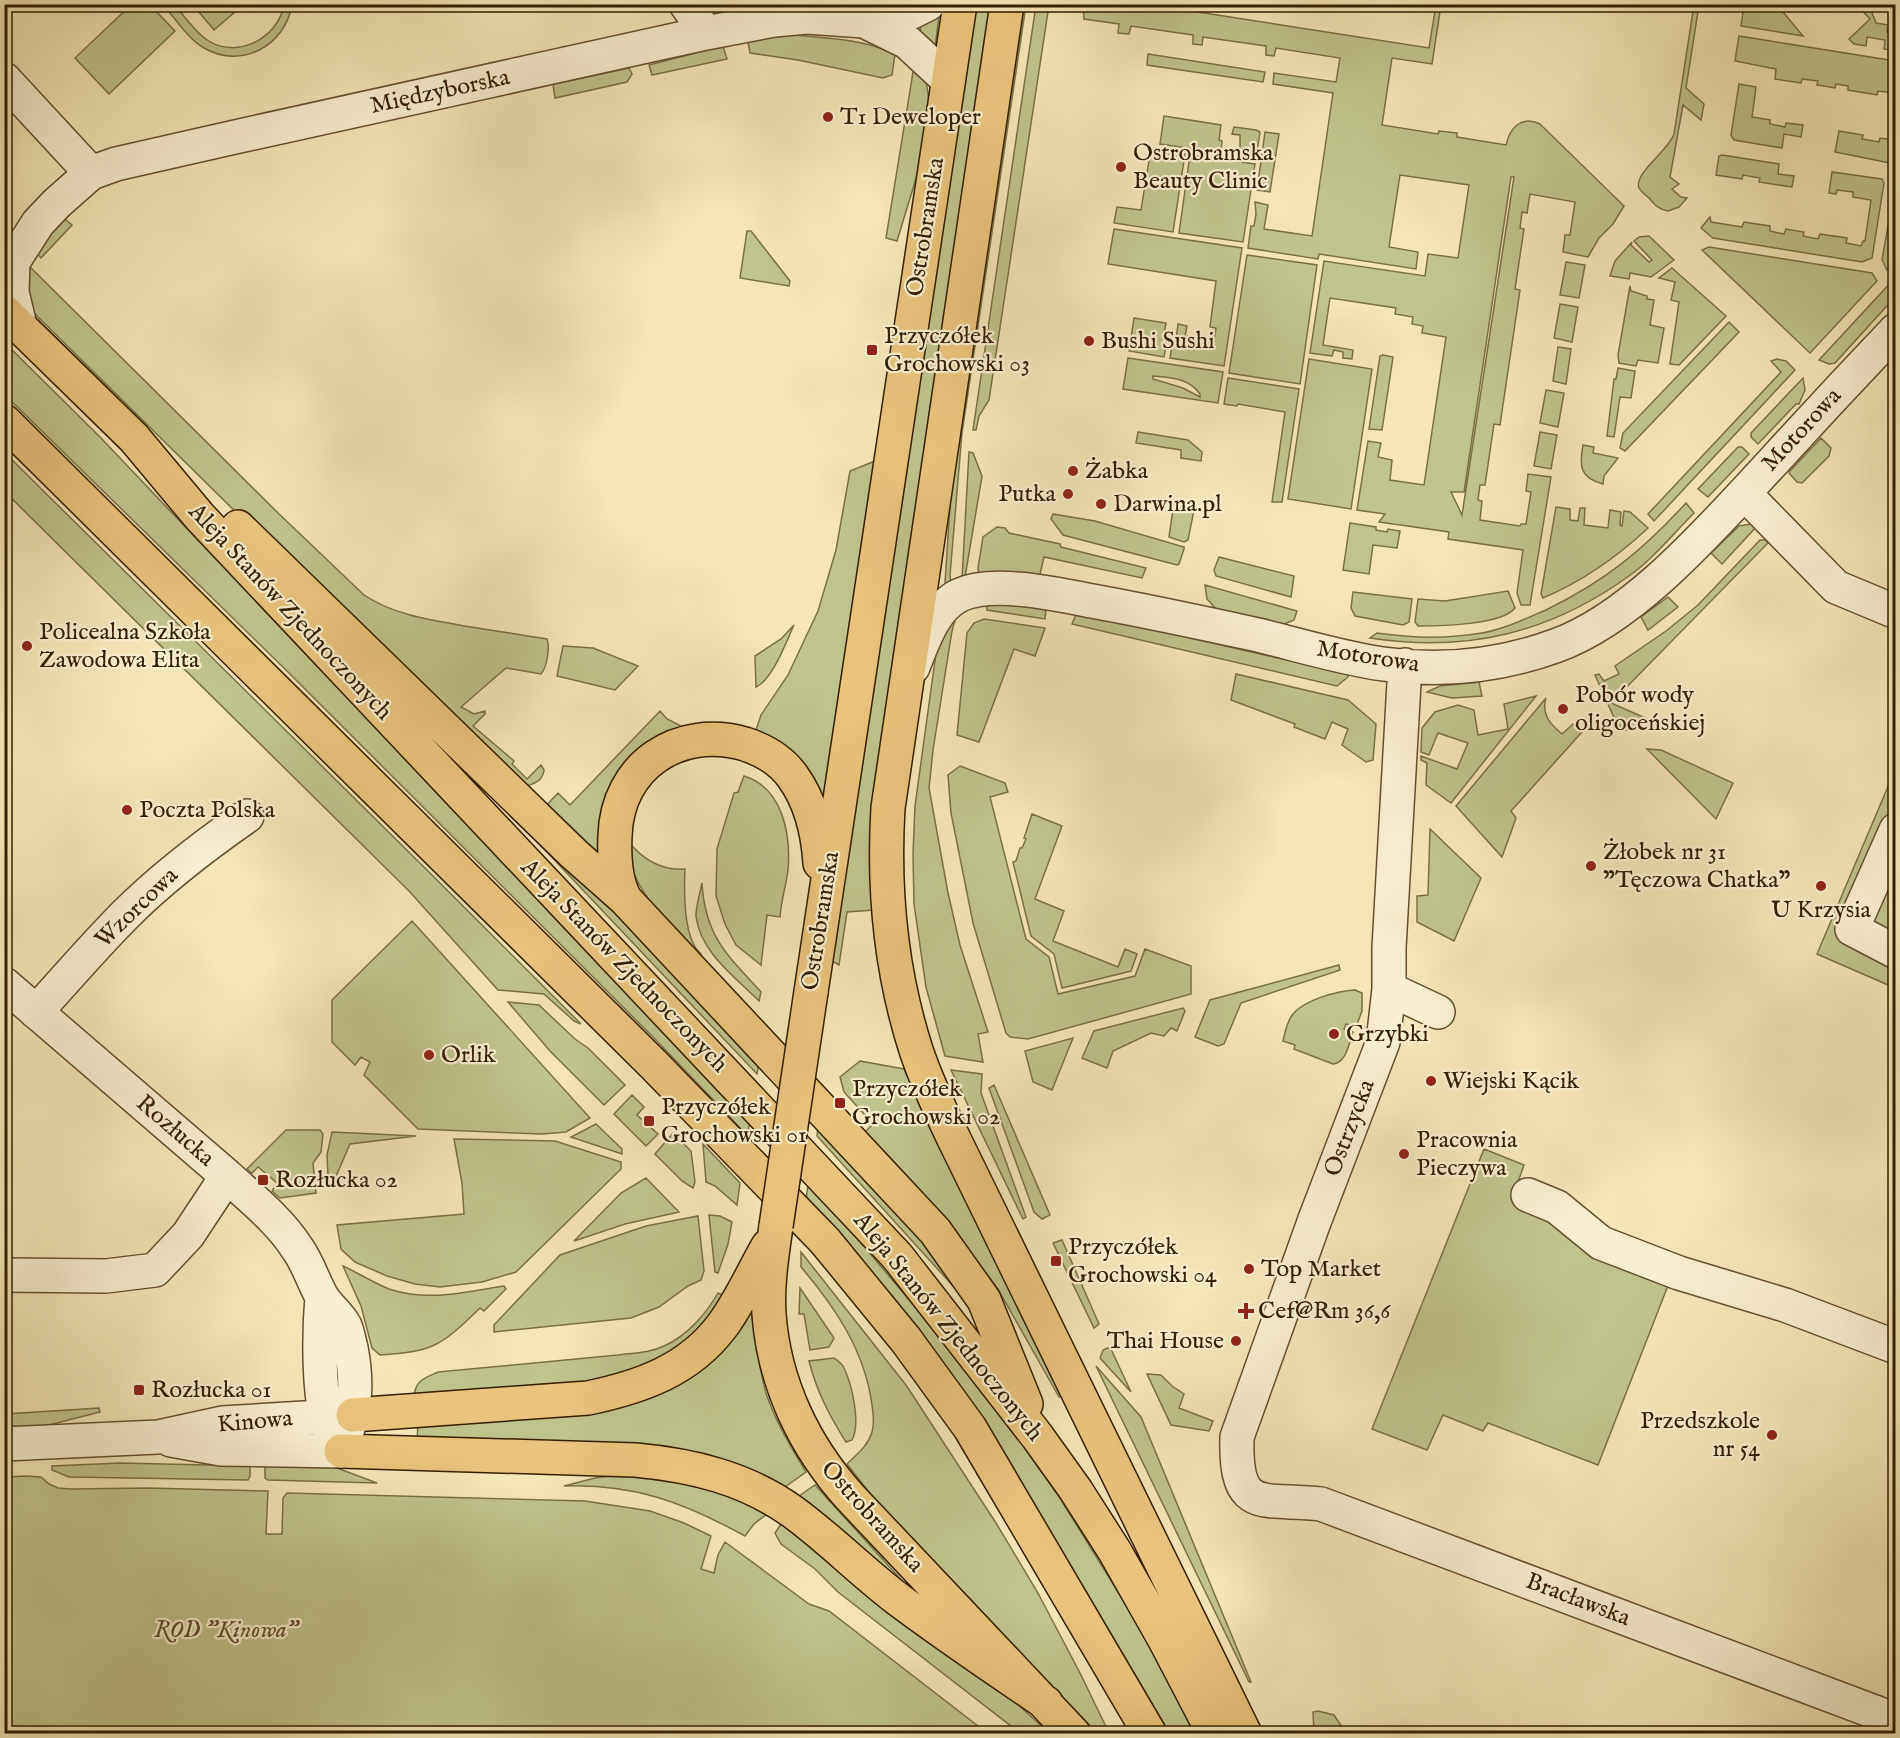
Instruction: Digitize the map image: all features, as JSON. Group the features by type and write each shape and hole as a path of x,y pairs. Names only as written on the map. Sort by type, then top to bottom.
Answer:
{"main road":[{"name":"Ostrobramska","path":"960,4 776,1226 771,1264 769,1313 780,1376 797,1419 814,1451 834,1480 1074,1734"},
{"name":"Ostrobramska","path":"1007,4 888,808 886,886 896,969 900,996 917,1052 958,1149 1245,1734"},
{"name":"Aleja Stanów Zjednoczonych","path":"12,319 134,438 208,526 897,1256 1037,1436 1075,1489 1114,1550 1165,1640 1214,1734"},
{"name":"Aleja Stanów Zjednoczonych","path":"4,421 603,1014 825,1241 906,1340 970,1428 1150,1734"},
{"path":"134,438 214,504 574,854 625,899 935,1231 984,1300 1037,1436"},
{"path":"625,899 618,882 614,846 618,806 627,789 645,764 660,753 694,740 735,741 763,751 780,762 793,775 806,799 818,835 821,921"},
{"path":"339,1416 543,1403 605,1395 641,1384 680,1366 704,1346 723,1325 736,1305 776,1226"},
{"path":"341,1451 635,1460 701,1469 735,1481 770,1497 794,1513 897,1599 1046,1703"}],"street":[{"path":"686,4 706,33"},
{"name":"Międzyborska","path":"12,319 13,262 38,223 57,202 91,173 116,164 706,33 774,20 807,17 864,21 912,12 928,4"},
{"name":"Międzyborska","path":"864,21 907,42 927,58 948,80"},
{"path":"4,79 91,173"},
{"name":"Międzyborska","path":"4,244 38,223"},
{"name":"Motorowa","path":"909,677 924,639 947,604 959,596 981,588 1065,596 1179,617 1383,664 1438,668 1474,666 1516,658 1558,645 1595,627 1637,597 1670,568 1744,494 1896,330"},
{"path":"1744,494 1836,587 1896,612"},
{"name":"Ostrzycka","path":"1257,1498 1248,1493 1243,1485 1236,1463 1237,1437 1314,1222 1383,1042 1389,989 1405,665"},
{"name":"Wzorcowa","path":"36,1011 125,914 207,844 247,816"},
{"path":"1896,830 1852,929 1896,952"},
{"name":"Rozłucka","path":"4,984 227,1176 290,1238 311,1270 322,1297 342,1321 347,1332 355,1380 339,1416 341,1451"},
{"path":"1389,989 1438,1012"},
{"path":"4,1275 106,1276 155,1270 188,1235 227,1176"},
{"path":"1528,1195 1557,1207 1601,1243 1679,1273 1785,1305 1896,1347"},
{"name":"Kinowa","path":"4,1444 158,1437 222,1423 339,1416"},
{"name":"Kinowa","path":"158,1437 215,1448 341,1451"},
{"name":"Bracławska","path":"1257,1498 1269,1502 1321,1504 1896,1720"}],"green space":[{"path":"132,4 150,5 175,31 109,94 75,58"},
{"path":"163,5 175,5 207,40 219,46 231,48 243,46 265,36 274,27 284,5 292,5 281,32 271,42 247,55 233,56 218,54 198,44"},
{"path":"193,5 243,5 214,30"},
{"path":"975,5 991,5 874,910 847,912 839,965 832,961"},
{"path":"1023,5 1026,5 962,433 951,585 946,586 952,476"},
{"path":"1036,5 1049,5 989,400 979,416 976,430 973,430"},
{"path":"1083,5 1153,5 1429,48 1436,5 1441,5 1432,64 1392,58 1382,125 1438,134 1439,131 1457,133 1457,137 1506,145 1510,133 1517,125 1527,121 1540,124 1624,206 1613,224 1599,238 1588,257 1563,252 1565,235 1570,235 1575,202 1530,194 1527,213 1522,212 1520,228 1524,229 1515,289 1520,290 1500,425 1494,424 1485,485 1480,485 1478,500 1482,501 1480,520 1520,526 1526,524 1531,492 1526,491 1528,474 1551,477 1530,605 1521,605 1517,593 1523,550 1448,539 1449,532 1379,522 1385,514 1357,510 1368,441 1381,443 1378,457 1392,460 1390,480 1424,485 1446,337 1422,333 1423,326 1412,324 1413,317 1395,314 1396,308 1330,298 1323,345 1353,350 1352,359 1343,358 1343,352 1334,350 1332,356 1310,353 1324,261 1425,276 1428,254 1458,258 1469,185 1400,175 1389,247 1418,252 1416,269 1319,254 1318,259 1248,248 1251,226 1254,226 1256,214 1255,202 1268,205 1264,229 1312,236 1333,93 1273,84 1274,73 1336,82 1340,58 1276,48 1274,56 1266,55 1266,46 1203,37 1202,45 1193,44 1193,35 1131,26 1129,34 1118,33 1119,24 1084,19","holes":["1511,177 1514,177 1462,515 1451,492 1464,492"]},
{"path":"1694,5 1699,5 1686,88 1704,104 1701,120 1683,105 1670,177 1679,184 1672,189 1681,197 1687,198 1679,207 1668,211 1655,205 1639,188 1639,182 1646,169 1666,147 1674,134"},
{"path":"1744,5 1777,5 1803,36 1741,26"},
{"path":"1857,5 1865,5 1872,13 1876,23 1888,25 1887,32 1895,34 1895,51 1884,49 1885,40 1867,37 1866,46 1854,44 1849,39 1870,19"},
{"path":"939,15 935,48 918,41 922,20"},
{"path":"794,35 846,40 883,49 895,54 892,75 883,78 798,60 750,53 748,42"},
{"path":"1739,36 1895,61 1895,93 1878,91 1877,95 1848,90 1848,86 1836,84 1835,88 1817,85 1818,81 1802,79 1801,83 1775,79 1776,69 1735,61"},
{"path":"723,46 727,59 652,75 649,65"},
{"path":"1148,54 1265,72 1263,82 1147,65"},
{"path":"915,60 925,75 929,100 918,172 897,241 886,238"},
{"path":"629,68 632,74 627,82 555,98 553,84"},
{"path":"1739,84 1756,87 1752,117 1770,120 1770,124 1785,127 1786,123 1803,125 1801,137 1784,134 1782,148 1734,140 1731,135"},
{"path":"1164,116 1221,125 1219,140 1222,141 1221,153 1160,144"},
{"path":"1234,127 1260,132 1256,158 1240,156 1240,135 1232,134"},
{"path":"1839,131 1863,135 1862,139 1879,142 1880,138 1895,140 1895,164 1835,152"},
{"path":"1265,132 1279,134 1270,192 1257,190"},
{"path":"1151,148 1185,154 1173,232 1114,223 1117,207 1141,210"},
{"path":"1190,155 1255,164 1243,242 1179,233"},
{"path":"1719,156 1779,164 1778,174 1794,176 1792,187 1759,182 1760,178 1743,175 1742,179 1716,175"},
{"path":"1832,172 1882,179 1884,183 1872,258 1862,262 1713,238 1701,228 1710,217 1711,222 1742,227 1744,222 1770,226 1770,231 1784,234 1786,229 1804,232 1803,236 1818,239 1820,234 1847,238 1846,243 1861,246 1865,241 1871,200 1853,197 1853,192 1837,190 1836,194 1829,193"},
{"path":"1895,183 1895,262 1887,270 1882,260"},
{"path":"65,219 72,225 41,258 32,248 58,221"},
{"path":"1114,229 1242,248 1224,366 1170,358 1178,324 1187,326 1185,336 1214,340 1216,328 1210,327 1216,281 1108,264"},
{"path":"747,231 751,231 790,281 789,286 740,278"},
{"path":"1649,236 1674,260 1651,277 1630,273 1629,279 1610,276 1615,261 1632,242 1631,245 1649,262 1652,260 1634,241 1639,237"},
{"path":"1709,247 1872,273 1877,281 1810,353 1702,250"},
{"path":"1247,255 1317,265 1300,384 1229,373"},
{"path":"23,260 364,595 413,616 547,639 547,657 541,674 506,668 461,707 474,714 485,711 485,714 473,726 514,761 512,764 527,779 541,765 544,770 541,779 527,786 324,599 38,317 27,305"},
{"path":"1566,262 1585,265 1579,298 1560,295"},
{"path":"1672,268 1726,316 1679,365 1670,364 1679,302 1671,300 1675,282 1659,278"},
{"path":"1895,278 1895,297 1835,363 1829,364 1819,360"},
{"path":"1630,286 1631,291 1654,300 1650,325 1664,328 1658,363 1638,360 1636,366 1619,363 1618,355"},
{"path":"1560,304 1578,307 1572,342 1554,338"},
{"path":"1134,318 1166,323 1163,338 1167,339 1164,357 1129,351"},
{"path":"1729,322 1739,332 1625,451 1620,448 1623,433"},
{"path":"4,342 100,437 750,1122 747,1135 655,1039 288,672 5,395"},
{"path":"1558,347 1571,349 1566,384 1553,381"},
{"path":"1380,356 1393,357 1382,430 1369,429"},
{"path":"1128,358 1223,372 1218,403 1123,389","holes":["1153,376 1185,382 1196,389 1200,397 1183,388 1153,379"]},
{"path":"1309,359 1372,369 1351,509 1288,499"},
{"path":"1777,359 1786,361 1795,370 1654,521 1648,514 1781,372 1771,361"},
{"path":"1618,368 1635,371 1631,398 1620,397 1614,437 1607,436 1614,379 1616,379"},
{"path":"1228,378 1299,389 1282,502 1272,502 1285,412 1238,404 1237,406 1224,404"},
{"path":"1803,378 1805,390 1799,404 1796,404 1758,444 1751,437 1751,433"},
{"path":"1546,390 1564,393 1558,427 1540,423"},
{"path":"1138,432 1188,440 1202,452 1201,461 1181,458 1181,450 1136,443"},
{"path":"1540,432 1557,435 1551,469 1534,466"},
{"path":"1821,438 1831,448 1829,456 1802,483 1797,482 1789,473 1790,471"},
{"path":"1583,445 1594,447 1593,453 1618,458 1604,476 1603,484 1590,478 1583,470 1581,459"},
{"path":"1738,447 1742,447 1749,454 1708,497 1698,489"},
{"path":"969,452 973,453 982,476 965,577 962,579"},
{"path":"5,453 581,1024 574,1021 544,994 498,990 409,891 5,492"},
{"path":"875,461 822,805 785,753 767,736 756,730 761,715 788,675 818,611 836,550 850,471"},
{"path":"1174,502 1195,505 1188,540 1184,542 1169,537"},
{"path":"1686,503 1694,513 1646,562 1599,596 1569,612 1538,625 1474,640 1440,643 1370,638 1377,633 1429,637 1469,635 1498,629 1530,617 1587,588 1622,564 1654,536"},
{"path":"1556,507 1570,509 1570,520 1578,521 1580,508 1585,508 1584,525 1608,528 1610,510 1621,512 1620,525 1622,526 1624,511 1630,512 1648,528 1598,568 1543,598 1541,594"},
{"path":"1053,514 1095,521 1184,547 1184,549 1177,565 1063,535 1051,519"},
{"path":"1350,523 1376,527 1376,530 1387,532 1388,529 1400,531 1397,548 1373,545 1369,574 1343,570"},
{"path":"1751,524 1757,526 1722,564 1711,553 1739,526"},
{"path":"997,527 1005,528 1009,533 1060,544 1061,547 1146,568 1142,578 1044,557 1039,579 979,576 978,568 983,537"},
{"path":"1760,540 1766,540 1768,543 1611,703 1650,720 1636,730 1624,730 1616,722 1595,675 1599,674 1604,681 1619,674 1615,666 1666,631 1698,605"},
{"path":"1219,557 1294,576 1291,597 1216,576 1214,570"},
{"path":"1205,585 1297,611 1294,620 1282,625 1217,610 1207,599"},
{"path":"1508,591 1515,608 1508,614 1497,618 1440,626 1418,626 1415,622 1418,599 1445,601"},
{"path":"1353,592 1412,599 1409,622 1403,625 1355,616 1351,608"},
{"path":"1668,597 1678,607 1648,630 1641,617"},
{"path":"986,600 1046,608 1045,619 987,610"},
{"path":"1077,612 1348,674 1348,677 1337,686 1072,624"},
{"path":"957,613 952,631 929,788 960,945 988,1032 978,1034 983,1062 945,1056 926,987 914,904 915,806 937,646"},
{"path":"984,619 1045,628 1035,656 1014,649 979,742 957,735 967,633 974,623"},
{"path":"794,625 773,668 762,683 756,687 755,656 781,639"},
{"path":"563,646 593,648 638,666 615,690 557,676"},
{"path":"1236,674 1348,700 1376,724 1373,760 1366,762 1342,745 1348,729 1332,722 1325,739 1294,727 1295,724 1231,700"},
{"path":"1479,682 1482,696 1452,698 1427,692 1440,686"},
{"path":"1536,696 1451,803 1426,785 1427,763 1421,760 1421,756 1457,769 1468,743 1438,733 1429,755 1421,752 1422,728 1435,712 1458,705 1474,710 1478,735 1508,729 1504,704"},
{"path":"1546,698 1546,714 1550,722 1562,734 1573,724 1582,732 1511,811 1516,818 1502,857 1456,806"},
{"path":"660,711 667,719 683,727 603,810 599,832 603,868 543,809 558,793 570,805"},
{"path":"1647,749 1661,750 1733,783 1716,819"},
{"path":"960,766 1005,783 1008,792 990,797 1026,939 1049,957 1058,994 1135,976 1145,949 1191,966 1191,994 1028,1039 1010,1037 1006,1033 973,923 951,813 948,775"},
{"path":"1895,770 1895,988 1817,954"},
{"path":"744,776 757,782 776,802 782,814 788,842 788,870 780,917 767,915 761,965 736,945 725,924 716,896 717,849 734,793 738,792"},
{"path":"495,787 759,1062 757,1074 491,793"},
{"path":"1032,814 1062,826 1035,899 1064,911 1053,941 1118,967 1125,949 1137,954 1131,971 1062,988 1054,954 1031,936 1013,862 1016,861 1026,839 1024,838"},
{"path":"1430,829 1481,878 1454,941 1417,922 1417,896 1428,895"},
{"path":"627,840 645,858 660,866 685,869 686,914 691,937 701,954 699,957 652,904 642,889 634,874"},
{"path":"702,883 704,901 713,931 728,955 761,992 759,1001 720,963 704,941 696,916"},
{"path":"412,921 590,1118 566,1132 542,1134 418,1129 364,1075 370,1062 361,1057 355,1065 332,1042 332,1000"},
{"path":"1339,965 1340,970 1241,1003 1224,1044 1218,1046 1195,1037 1210,1000"},
{"path":"1355,990 1362,993 1362,1011 1356,1027 1346,1024 1344,1029 1353,1032 1344,1057 1337,1063 1333,1064 1294,1049 1295,1045 1283,1041 1289,1020 1305,1004 1321,997"},
{"path":"508,1002 539,1005 575,1039 588,1048 625,1085 604,1105 550,1051"},
{"path":"1183,1008 1185,1011 1177,1031 1171,1028 1164,1036 1151,1033 1113,1051 1107,1068 1082,1058 1094,1031"},
{"path":"1073,1038 1052,1090 1033,1082 1025,1051"},
{"path":"860,1061 904,1069 935,1138 1063,1394 1059,1397 998,1289 968,1249 863,1134 873,1124 844,1092 840,1077"},
{"path":"951,1070 982,1074 981,1093 1026,1217 1023,1219"},
{"path":"994,1085 1050,1215 1042,1219 1034,1212 989,1088"},
{"path":"632,1095 644,1107 637,1115 658,1134 646,1146 614,1114"},
{"path":"596,1124 622,1149 622,1154 571,1137"},
{"path":"818,1124 940,1259 955,1285 953,1286 817,1136"},
{"path":"286,1130 320,1130 323,1134 321,1152 313,1163 316,1193 280,1198 272,1191 277,1183 258,1167 252,1173 247,1169"},
{"path":"332,1132 416,1136 350,1144 334,1181 328,1177 327,1155"},
{"path":"673,1133 691,1151 695,1182 693,1188 682,1181 655,1154"},
{"path":"454,1139 555,1141 621,1162 621,1169 516,1272 482,1282 440,1287 415,1284 387,1276 355,1262 341,1249 337,1225 464,1214 462,1183"},
{"path":"703,1144 740,1183 737,1205 715,1186 706,1182"},
{"path":"1484,1149 1524,1165 1518,1182 1560,1222 1676,1265 1598,1465 1488,1423 1483,1431 1443,1415 1427,1450 1372,1429"},
{"path":"646,1178 679,1212 625,1224 574,1241 621,1193"},
{"path":"808,1185 850,1230 944,1341 996,1408 1058,1495 1144,1634 1197,1733 1157,1733 806,1199"},
{"path":"709,1215 720,1216 732,1222 728,1244 718,1273 715,1272"},
{"path":"698,1216 704,1271 701,1280 688,1286 659,1307 631,1318 494,1332 494,1325 560,1255 646,1226"},
{"path":"1062,1240 1099,1324 1094,1328 1053,1243"},
{"path":"801,1252 906,1385 996,1523 1038,1593 1109,1733 1097,1733 873,1497 847,1464 865,1446 872,1432 874,1418 868,1385 863,1366 847,1331 837,1314 801,1267"},
{"path":"343,1266 383,1287 403,1293 432,1295 504,1286 506,1289 484,1311 480,1308 456,1331 436,1344 413,1352 380,1355 372,1348 361,1306"},
{"path":"800,1288 834,1338 829,1347 810,1350 804,1314 799,1314"},
{"path":"718,1293 722,1295 709,1318 689,1340 665,1359 603,1380 414,1397 419,1383 438,1372 618,1355 659,1348 688,1330 708,1309"},
{"path":"750,1306 766,1393 779,1424 806,1472 785,1487 745,1469 417,1442 418,1423 592,1410"},
{"path":"1110,1347 1131,1392 1100,1358 1103,1350"},
{"path":"834,1358 844,1368 856,1414 855,1433 852,1440 846,1442 824,1403 809,1361"},
{"path":"1096,1366 1141,1417 1251,1682 1249,1682"},
{"path":"1147,1374 1161,1375 1184,1394 1179,1408 1213,1421 1209,1431 1171,1425"},
{"path":"99,1408 100,1412 41,1427 5,1429 5,1414"},
{"path":"121,1463 250,1466 250,1476 248,1480 69,1477 52,1470 52,1466"},
{"path":"265,1466 337,1468 377,1483 268,1480 265,1478"},
{"path":"626,1474 663,1477 734,1496 767,1514 754,1524 745,1536 701,1514 658,1498 614,1488 564,1486 595,1478"},
{"name":"ROD \"Kinowa\"","path":"5,1477 41,1477 58,1488 71,1489 268,1491 266,1534 282,1534 283,1498 287,1493 585,1501 650,1511 711,1536 701,1569 714,1573 718,1555 725,1542 809,1604 829,1611 987,1733 5,1733"},
{"path":"815,1485 907,1586 838,1533 799,1496"},
{"path":"781,1524 1013,1700 1049,1733 1020,1733 838,1592 815,1569 781,1544 775,1533"},
{"path":"1313,1712 1334,1715 1346,1733 1314,1733"}],"place":[{"name":"T1 Deweloper","path":"828,117"},
{"name":"Ostrobramska Beauty Clinic","path":"1121,167"},
{"name":"Bushi Sushi","path":"1089,341"},
{"name":"Przyczółek Grochowski 03","path":"872,350"},
{"name":"Żabka","path":"1073,471"},
{"name":"Putka","path":"1068,494"},
{"name":"Darwina.pl","path":"1101,504"},
{"name":"Policealna Szkoła Zawodowa Elita","path":"27,646"},
{"name":"Pobór wody oligoceńskiej","path":"1563,709"},
{"name":"Poczta Polska","path":"127,810"},
{"name":"Żłobek nr 31 \"Tęczowa Chatka\"","path":"1591,866"},
{"name":"U Krzysia","path":"1821,886"},
{"name":"Grzybki","path":"1334,1034"},
{"name":"Orlik","path":"429,1055"},
{"name":"Wiejski Kącik","path":"1431,1081"},
{"name":"Przyczółek Grochowski 02","path":"840,1103"},
{"name":"Przyczółek Grochowski 01","path":"649,1121"},
{"name":"Pracownia Pieczywa","path":"1404,1154"},
{"name":"Rozłucka 02","path":"263,1180"},
{"name":"Przyczółek Grochowski 04","path":"1056,1261"},
{"name":"Top Market","path":"1249,1269"},
{"name":"Cef@Rm 36,6","path":"1246,1311"},
{"name":"Thai House","path":"1236,1341"},
{"name":"Rozłucka 01","path":"139,1390"},
{"name":"Przedszkole nr 54","path":"1772,1435"}]}
